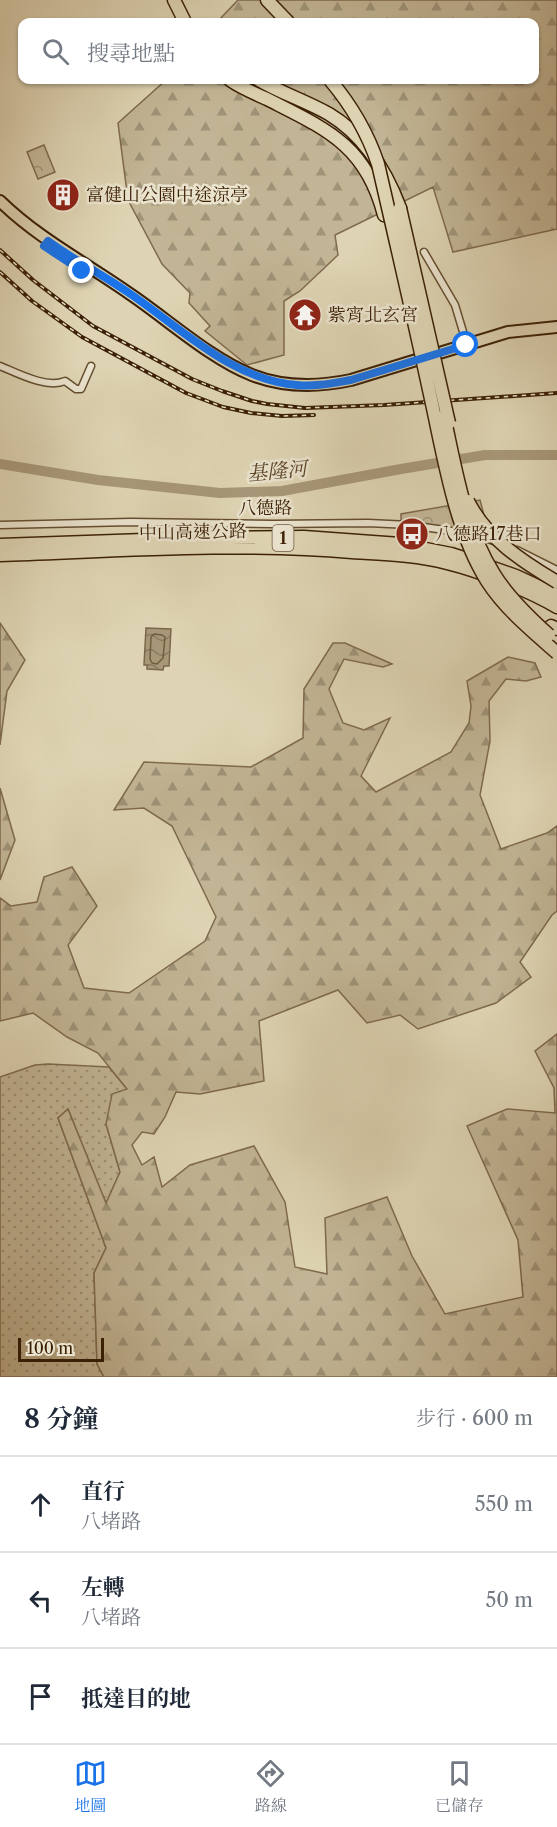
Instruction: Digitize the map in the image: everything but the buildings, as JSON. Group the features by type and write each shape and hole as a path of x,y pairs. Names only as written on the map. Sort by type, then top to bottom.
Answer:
{"highway":[{"path":"166,0 173,18"},
{"path":"174,0 183,18"},
{"path":"182,0 191,18"},
{"path":"257,0 273,18"},
{"path":"267,0 284,18"},
{"path":"277,0 291,18"},
{"path":"238,84 314,123 345,144 366,169 379,198 412,315"},
{"path":"253,84 321,118 345,134 366,157 397,208 465,528 483,567 510,604 554,627"},
{"path":"266,84 329,114 351,130 370,151 386,175 397,208 465,494 479,518 512,554 557,582"},
{"path":"333,84 354,110 372,147 452,493 470,547 488,583 525,625 557,653"},
{"path":"342,84 368,118 386,162 462,496 471,525 481,550 500,583 519,607 557,642"},
{"name":"中山高速公路","path":"0,545 293,537 400,543 451,554 516,576 557,595"},
{"name":"中山高速公路","path":"0,555 308,548 401,556 447,563 504,583 557,607"}],"main road":[{"path":"0,201 46,244 128,293 212,352 254,376 279,382 297,385 342,382 508,332 557,327"},
{"path":"0,209 209,358 252,382 278,389 297,392 334,390 510,339 557,334"}],"street":[{"path":"424,252 455,305 466,345"},
{"path":"0,366 22,376 58,384 65,381 76,389 81,389 91,366"},
{"name":"八德路","path":"0,525 188,522 403,524 478,536 515,549 557,570"}],"green space":[{"path":"238,0 557,0 557,229 453,252 433,187 335,235 338,255 300,291 284,301 284,355 247,365 205,331 210,326 189,303 190,293 162,264 128,200 118,123 162,84 539,84 539,18 221,18"},
{"path":"44,145 55,172 38,179 27,152"},
{"path":"480,500 485,519 485,538 401,521 401,514"},
{"path":"0,623 25,660 7,691 0,745"},
{"path":"333,643 345,643 392,664 383,667 344,659 329,689 343,723 364,730 390,718 361,776 376,792 451,752 469,723 471,706 467,681 508,657 535,663 541,677 526,681 506,679 489,701 490,741 480,795 501,849 547,833 557,826 557,911 520,962 531,977 496,1003 418,1029 400,1015 367,1023 338,990 259,1021 264,1081 200,1094 176,1092 165,1117 154,1134 142,1132 132,1145 142,1165 154,1157 162,1187 190,1165 254,1146 285,1202 295,1267 327,1274 325,1218 387,1197 412,1256 445,1314 523,1297 518,1240 467,1126 507,1109 555,1113 554,1088 535,1051 557,1034 557,1377 104,1377 97,1364 94,1273 106,1248 58,1118 68,1109 106,1203 120,1172 106,1124 112,1094 127,1089 98,1053 67,1037 33,1013 0,1021 0,898 11,906 37,902 44,877 72,867 97,906 68,945 84,988 129,993 205,941 216,917 172,826 144,808 114,810 144,762 251,767 303,738 304,689"},
{"path":"0,788 15,840 0,880"},
{"path":"35,1065 109,1067 127,1089 106,1124 120,1172 106,1204 68,1109 58,1118 106,1248 94,1273 97,1364 104,1377 0,1377 0,1077"}],"water":[{"path":"146,628 171,629 169,666 164,666 163,670 147,669 147,665 144,665"}],"waterway":[{"name":"基隆河","path":"0,464 98,480 220,493 282,491 485,455 557,455"}],"railway":[{"path":"0,250 33,280 93,326 192,379 252,401 305,408 557,393"},
{"path":"0,272 32,301 82,337 186,393 223,407 251,413 282,416 314,415"}],"place":[{"name":"富健山公園中途涼亭","path":"63,195"},
{"name":"紫宵北玄宮","path":"305,315"},
{"name":"八德路17巷口","path":"412,534"}],"route":[{"path":"82,271 44,246 48,241 238,368 254,376 279,382 318,385 351,380 466,345"}]}
